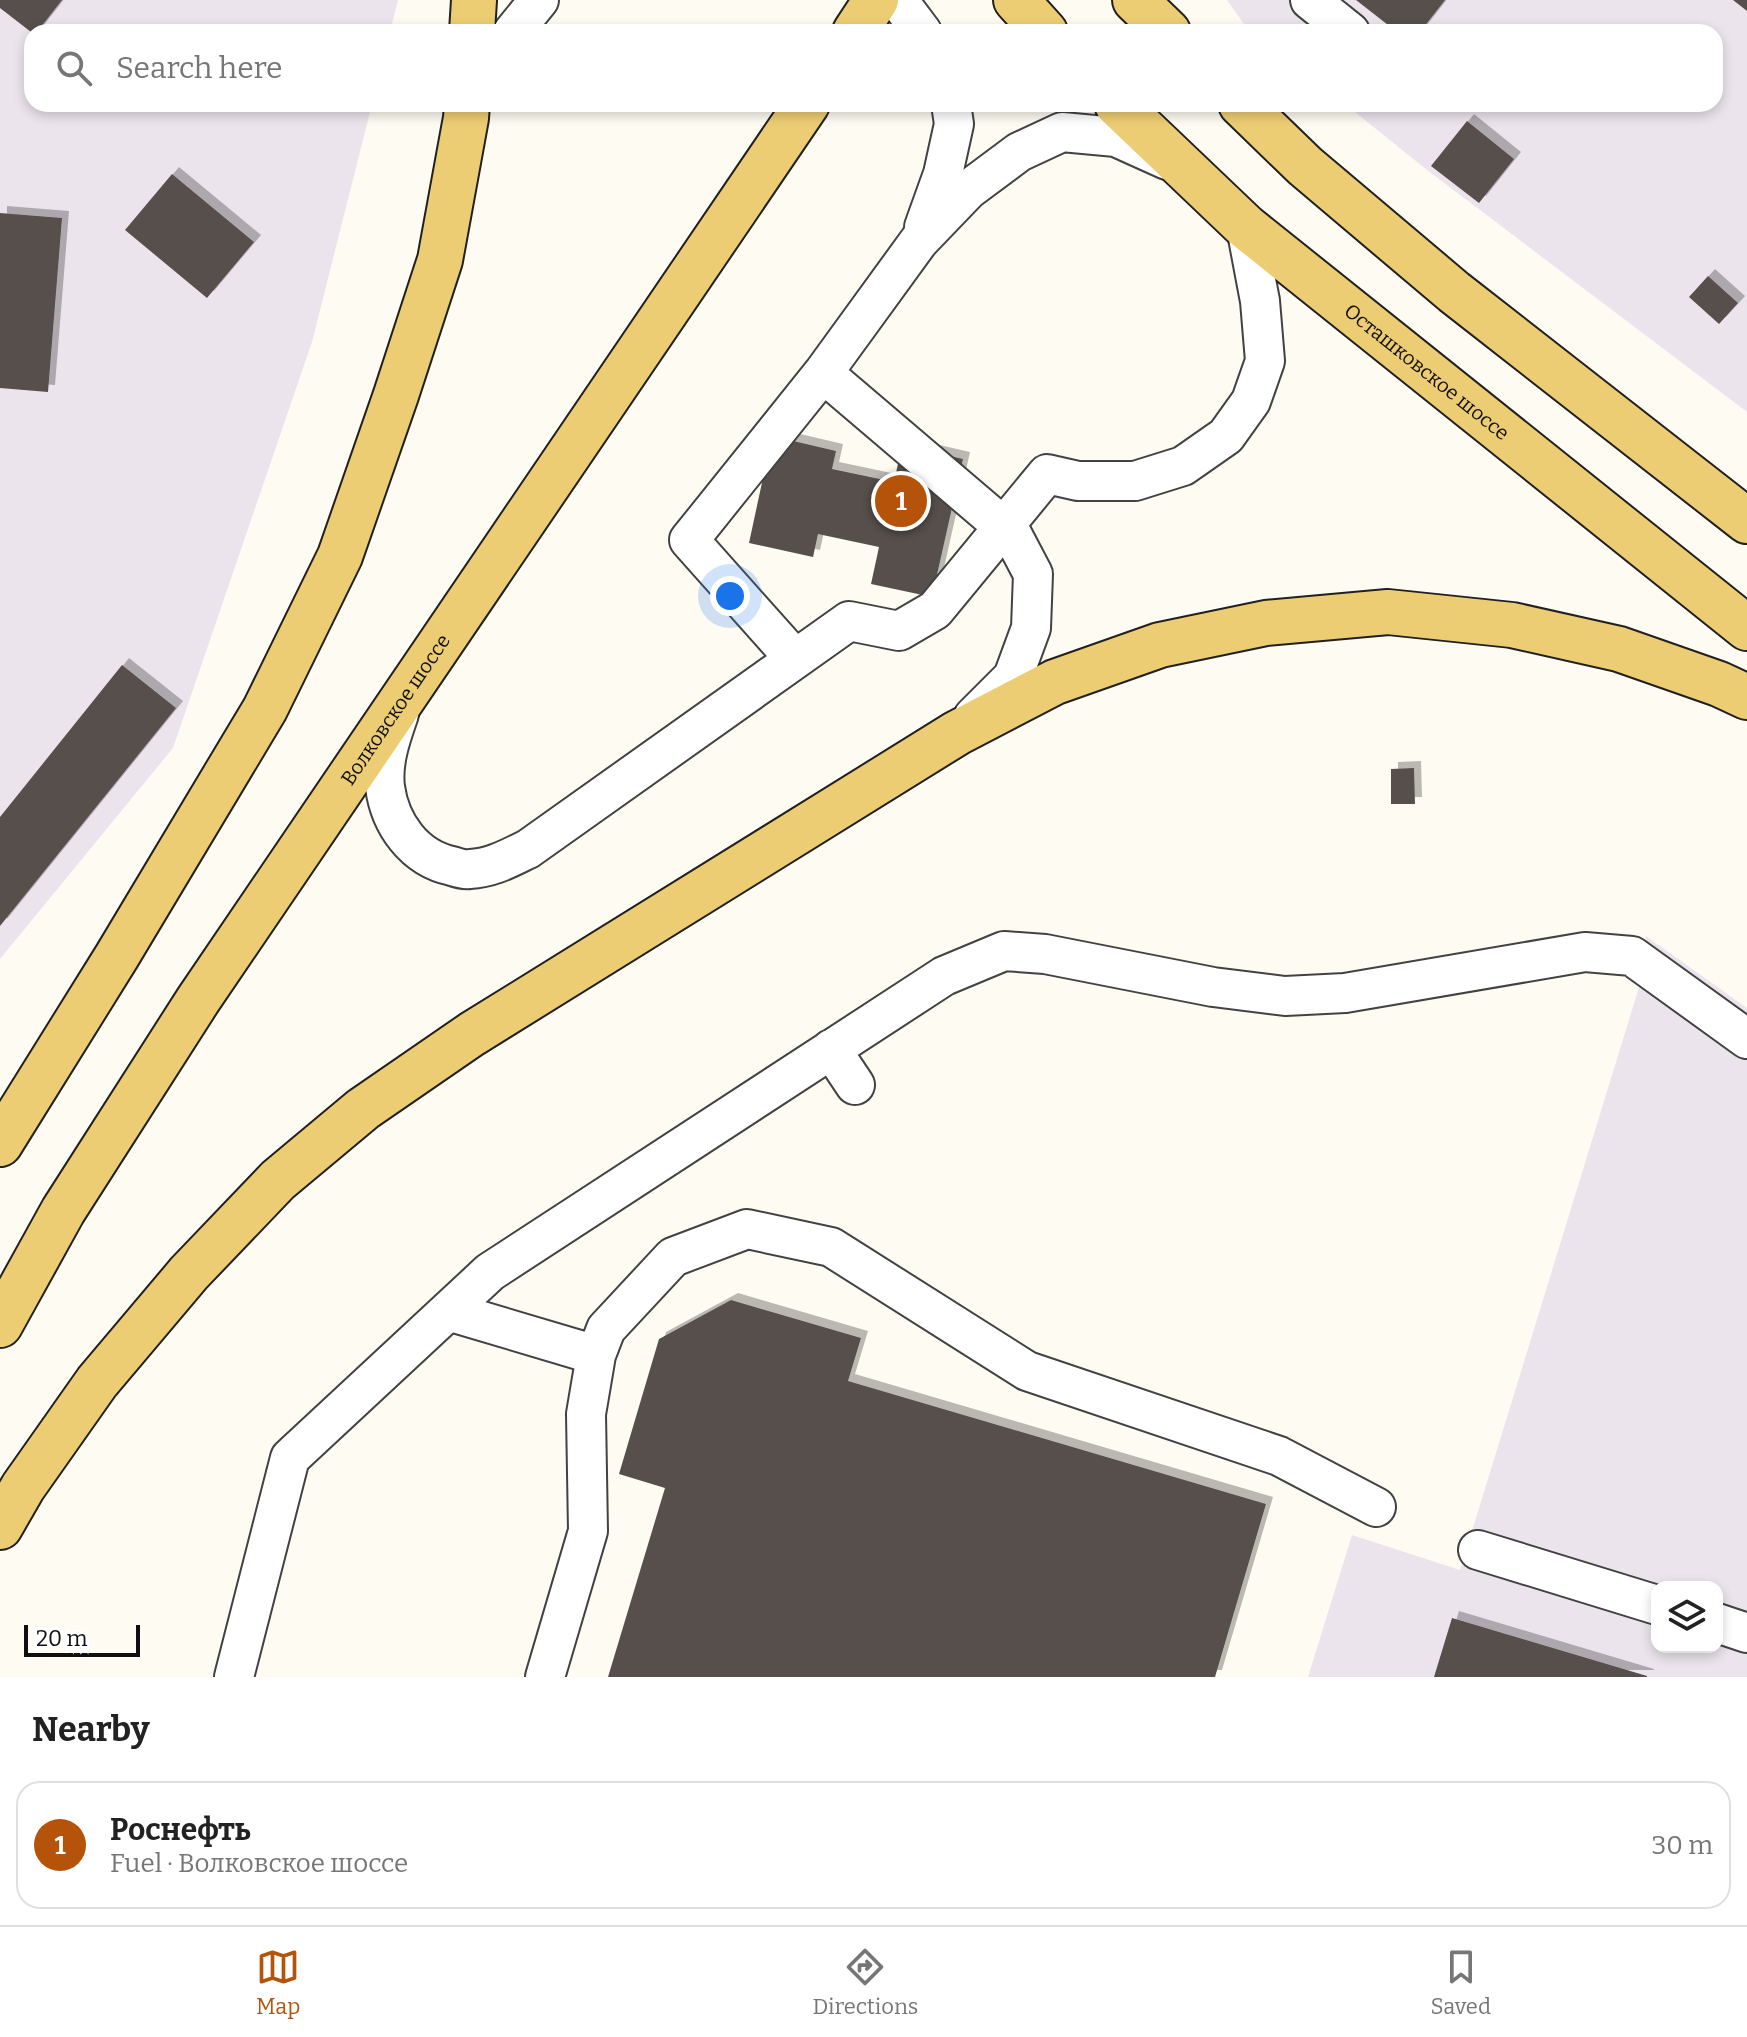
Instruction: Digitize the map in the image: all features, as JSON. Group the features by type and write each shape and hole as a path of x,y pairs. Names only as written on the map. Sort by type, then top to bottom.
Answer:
{"main road":[{"path":"472,24 474,0"},
{"path":"860,24 876,0"},
{"path":"1016,0 1038,24"},
{"path":"1135,0 1160,24"},
{"path":"0,1144 265,709 340,556 440,260 468,112"},
{"name":"Волковское шоссе","path":"0,1325 63,1211 189,1013 802,112"},
{"name":"Осташковское шоссе","path":"1125,112 1246,227 1747,628"},
{"path":"1249,112 1305,166 1454,292 1747,521"},
{"path":"0,1527 23,1487 97,1382 189,1273 278,1180 363,1109 472,1034 957,733 1055,682 1160,645 1266,623 1388,612 1512,625 1619,649 1747,697"}],"lane":[{"path":"520,24 539,0"},
{"path":"898,0 916,24"},
{"path":"1310,0 1340,24"},
{"path":"919,241 943,174 954,124 952,112"},
{"path":"795,659 689,540 823,373 919,241 968,190 1019,152 1062,132 1116,137 1183,168"},
{"path":"406,694 387,750 385,786 394,821 412,846 440,863 468,870 498,864 528,849 849,621 899,631 935,610 1047,474 1078,481 1135,481 1183,466 1226,436 1251,401 1265,361 1260,301 1246,227"},
{"path":"823,373 1012,534 1033,574 1031,628 1013,677 957,733"},
{"path":"234,1677 290,1458 490,1272 944,976 1004,951 1045,954 1213,987 1285,996 1345,993 1585,952 1632,956 1747,1039"},
{"path":"831,1049 855,1085"},
{"path":"545,1677 588,1531 586,1414 596,1355 606,1329 673,1257 747,1229 831,1247 1027,1371 1279,1456 1376,1507"},
{"path":"448,1311 596,1355"},
{"path":"1478,1550 1651,1603"},
{"path":"1723,1625 1747,1633"}],"shaded area":[{"path":"0,0 398,0 392,24 24,24 24,112 370,112 312,342 173,748 0,959"},
{"path":"1227,0 1747,0 1747,412 1355,112 1723,112 1723,24 1244,24"},
{"path":"1646,936 1747,1008 1747,1677 1308,1677 1352,1535 1460,1570 1640,984"}],"building":[{"path":"0,0 62,0 43,24 24,24 24,27 0,8"},
{"path":"1356,0 1445,0 1426,24 1387,24"},
{"path":"1733,0 1747,0 1747,11"},
{"path":"1467,121 1514,159 1479,203 1431,166"},
{"path":"172,174 254,242 207,298 125,230"},
{"path":"0,213 62,218 48,392 0,388"},
{"path":"1708,276 1738,303 1719,324 1689,297"},
{"path":"772,436 836,451 832,469 894,482 902,445 963,459 932,597 871,584 879,547 818,534 813,557 749,543"},
{"path":"122,665 176,708 0,926 0,817"},
{"path":"1414,768 1415,804 1391,804 1391,769"},
{"path":"731,1300 861,1338 848,1381 1266,1504 1215,1677 608,1677 665,1488 619,1474 659,1339"},
{"path":"1452,1618 1647,1676 1647,1677 1434,1677"}],"place":[{"name":"Роснефть","path":"901,501"}]}
